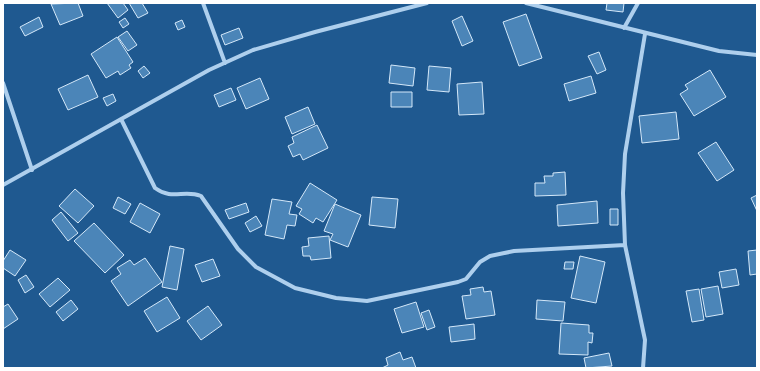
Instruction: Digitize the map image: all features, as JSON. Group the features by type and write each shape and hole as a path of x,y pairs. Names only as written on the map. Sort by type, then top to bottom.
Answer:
{"street":[{"path":"203,3 225,63"},
{"path":"3,185 121,119 225,63 253,50 427,3"},
{"path":"526,3 645,34 719,51 757,54"},
{"path":"624,28 638,3"},
{"path":"643,368 645,340 626,245 623,194 625,154 645,34"},
{"path":"3,84 32,170"},
{"path":"121,119 154,188 162,193 176,196 193,193 201,196 238,249 256,267 295,288 336,298 367,301 458,282 466,279 480,262 490,256 514,251 626,245"}],"building":[{"path":"78,3 83,16 60,25 51,4"},
{"path":"107,3 123,3 128,10 118,18"},
{"path":"129,3 142,3 148,13 138,18"},
{"path":"607,3 624,3 623,12 606,10"},
{"path":"526,14 542,58 519,66 503,22"},
{"path":"462,16 473,41 462,46 452,21"},
{"path":"39,17 43,27 25,36 20,27"},
{"path":"125,18 129,24 123,28 119,22"},
{"path":"182,20 185,27 178,30 175,23"},
{"path":"239,28 243,38 225,45 221,35"},
{"path":"127,31 137,45 128,51 118,37"},
{"path":"117,37 133,62 129,65 131,68 120,75 118,71 106,78 91,54"},
{"path":"599,52 606,70 597,74 588,56"},
{"path":"391,65 415,68 413,86 389,83"},
{"path":"144,66 150,73 143,78 138,71"},
{"path":"429,66 451,68 449,92 427,90"},
{"path":"710,70 726,97 694,116 680,94 688,89 685,85"},
{"path":"88,75 98,97 68,110 58,89"},
{"path":"591,76 596,93 569,101 564,84"},
{"path":"260,78 269,99 246,109 237,88"},
{"path":"482,82 484,114 459,115 457,84"},
{"path":"231,88 236,100 219,107 214,95"},
{"path":"391,92 412,92 412,107 391,107"},
{"path":"113,94 116,101 107,106 103,98"},
{"path":"308,107 315,124 292,134 285,117"},
{"path":"676,112 679,139 642,143 639,116"},
{"path":"317,125 328,148 303,160 300,154 293,157 288,146 294,143 292,137"},
{"path":"716,142 734,170 717,181 698,153"},
{"path":"565,172 566,195 535,196 535,183 545,183 544,176 553,176 553,173"},
{"path":"310,183 337,200 323,222 316,218 313,223 299,214 302,209 296,206"},
{"path":"75,189 94,206 78,223 59,206"},
{"path":"757,195 757,211 751,198"},
{"path":"118,197 131,204 125,214 113,208"},
{"path":"372,197 398,199 395,228 369,225"},
{"path":"272,199 292,202 289,214 297,215 295,226 287,225 284,239 265,235"},
{"path":"597,201 598,223 558,226 557,205"},
{"path":"140,203 160,214 150,233 130,222"},
{"path":"246,203 249,212 229,219 225,210"},
{"path":"335,204 361,215 348,247 330,240 333,234 324,231"},
{"path":"610,209 618,209 618,225 610,225"},
{"path":"61,212 78,233 68,241 52,220"},
{"path":"256,216 262,226 250,232 245,223"},
{"path":"94,223 124,255 105,273 74,241"},
{"path":"329,236 331,258 311,260 310,256 303,256 302,247 309,246 308,238"},
{"path":"170,246 184,249 177,290 162,287"},
{"path":"10,250 26,260 15,276 3,268 3,261"},
{"path":"757,250 757,274 750,275 748,251"},
{"path":"580,256 605,262 596,303 571,298"},
{"path":"145,258 162,282 128,306 111,281 121,274 117,268 130,260 134,265"},
{"path":"213,259 220,276 202,282 195,265"},
{"path":"565,262 574,262 573,269 564,269"},
{"path":"736,269 739,285 722,288 719,272"},
{"path":"26,275 34,287 25,293 18,280"},
{"path":"58,278 70,290 50,307 39,294"},
{"path":"718,286 723,314 706,317 701,289"},
{"path":"483,287 484,292 491,291 495,315 466,319 462,296 471,295 470,289"},
{"path":"699,289 704,320 692,322 686,291"},
{"path":"167,297 180,318 157,332 144,311"},
{"path":"71,300 78,309 63,321 56,312"},
{"path":"537,300 565,302 563,321 536,319"},
{"path":"416,302 424,327 402,333 394,309"},
{"path":"8,304 18,319 3,329 3,307"},
{"path":"208,306 222,325 201,340 187,321"},
{"path":"429,310 435,327 427,330 421,313"},
{"path":"561,323 589,325 589,333 593,333 592,343 588,342 588,355 559,354"},
{"path":"474,324 475,339 451,342 449,327"},
{"path":"400,352 403,360 412,357 416,368 382,368 388,365 386,358"},
{"path":"609,353 612,366 586,368 584,358"}]}
